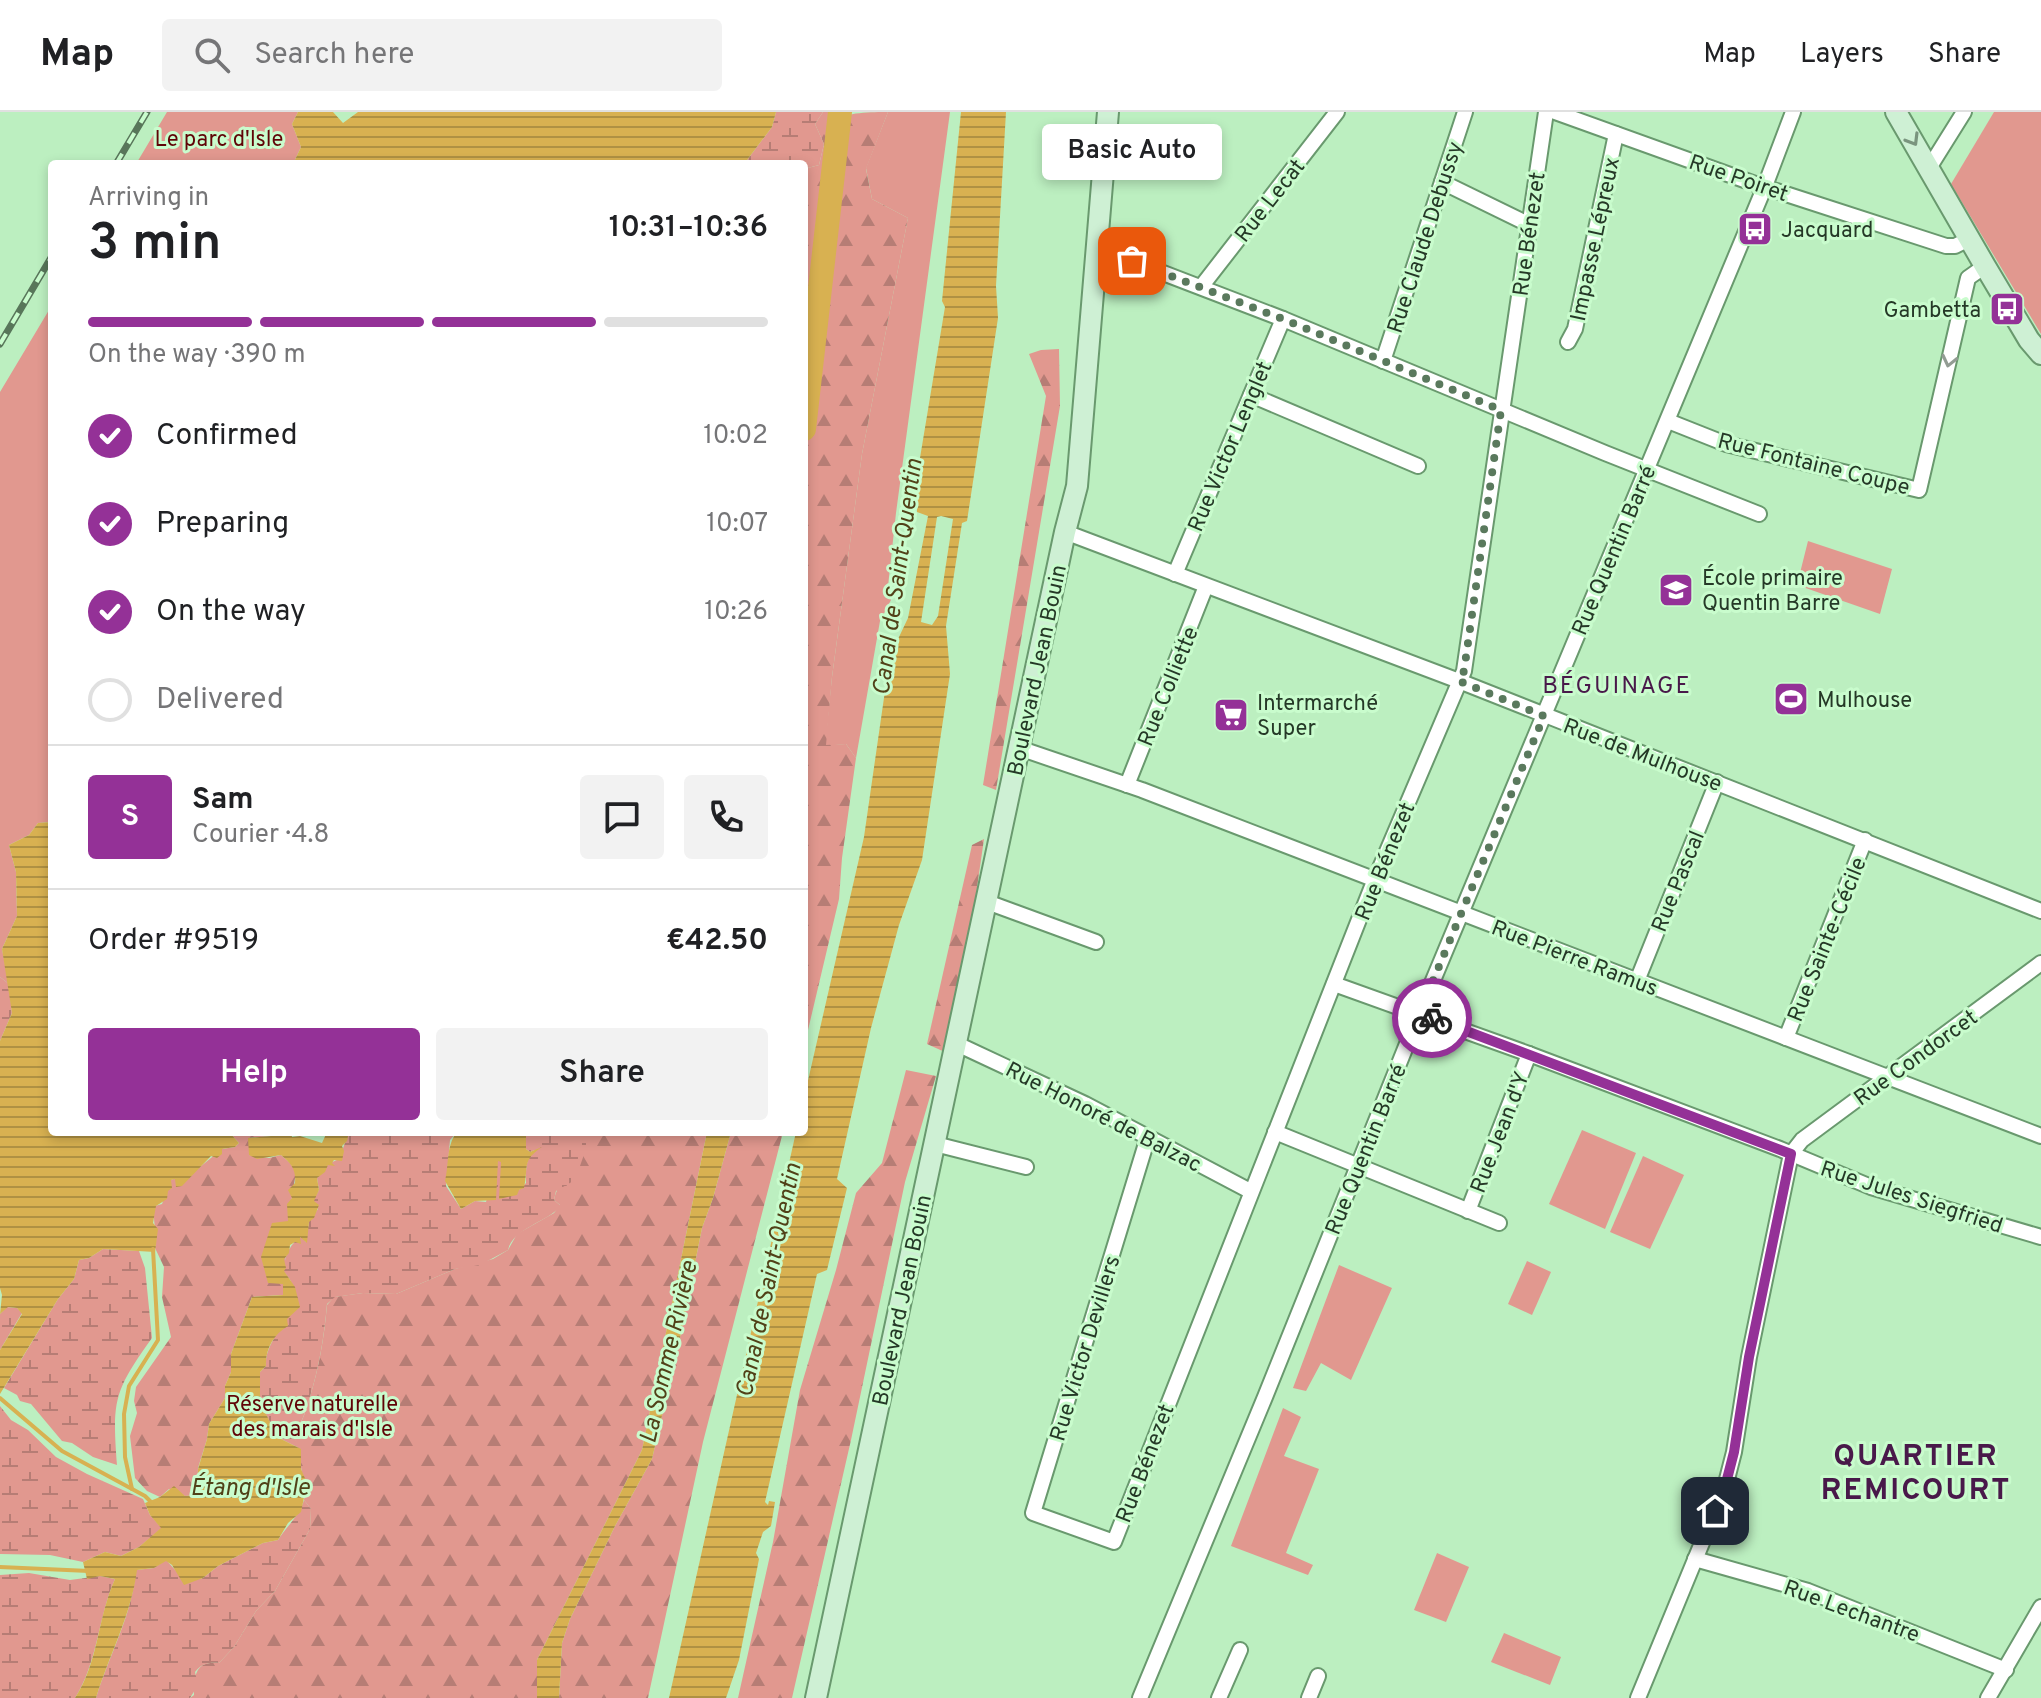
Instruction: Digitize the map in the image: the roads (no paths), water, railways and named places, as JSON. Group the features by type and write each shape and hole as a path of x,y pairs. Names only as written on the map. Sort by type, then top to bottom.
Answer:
{"street":[{"name":"Boulevard Jean Bouin","path":"816,1698 1077,486 1108,112"},
{"name":"Rue Lecat","path":"1201,287 1337,112"},
{"name":"Rue Claude Debussy","path":"1383,361 1465,112"},
{"name":"Rue Bénezet","path":"1078,1529 1114,1542 1250,1191 1375,880 1464,671 1546,112"},
{"name":"Rue Poiret","path":"1555,112 1946,246 1955,246 1969,239"},
{"name":"Rue Quentin Barré","path":"1140,1698 1419,1014 1668,421 1793,112"},
{"path":"1896,112 2029,340 2041,354"},
{"path":"1929,168 1964,112"},
{"name":"Impasse Lépreux","path":"1568,342 1575,329 1616,134"},
{"path":"1442,182 1530,225"},
{"path":"1098,248 1283,319 1759,514"},
{"name":"Rue Fontaine Coupe","path":"1668,421 1726,444 1919,490 1968,278 1985,266"},
{"name":"Rue Victor Lenglet","path":"1175,574 1283,319"},
{"path":"1251,395 1418,466"},
{"name":"Rue de Mulhouse","path":"1065,532 1459,681 2041,911"},
{"name":"Rue Colliette","path":"1127,785 1206,586"},
{"name":"Rue Pierre Ramus","path":"1019,748 1127,785 2041,1136"},
{"name":"Rue Pascal","path":"1637,981 1717,782"},
{"name":"Rue Sainte-Cécile","path":"1786,1038 1865,840"},
{"path":"987,902 1096,942"},
{"name":"Rue Condorcet","path":"1791,1154 1802,1140 2041,963"},
{"name":"Rue Jules Siegfried","path":"1334,984 1529,1054 1871,1187 2041,1237"},
{"name":"Rue Honoré de Balzac","path":"957,1044 1085,1104 1250,1191"},
{"name":"Rue Jean d'Y","path":"1468,1211 1529,1054"},
{"path":"1275,1132 1499,1223"},
{"name":"Rue Victor Devillers","path":"1078,1529 1033,1513 1148,1137"},
{"path":"935,1144 1026,1167"},
{"path":"1638,1698 1725,1487 1791,1154"},
{"name":"Rue Lechantre","path":"1695,1559 1808,1591 2006,1670"},
{"path":"1988,1698 2041,1607"},
{"path":"1219,1698 1240,1650"},
{"path":"1309,1698 1318,1676"}],"water":[{"path":"298,112 333,112 343,123 358,112 776,112 772,127 747,160 295,160 301,147 292,124"},
{"name":"Canal de Saint-Quentin","path":"961,112 1006,112 996,286 998,318 967,521 962,523 946,626 950,674 922,860 899,925 871,1028 837,1179 847,1188 827,1270 817,1274 765,1502 768,1505 769,1501 775,1502 771,1526 763,1532 756,1553 759,1559 739,1660 726,1698 669,1698 795,1136 808,1136 808,1081 864,837 890,656 908,618 928,516 917,512 917,476 945,307 942,301","holes":["941,516 953,519 938,616 932,625 921,622 937,517"]},
{"path":"48,822 48,1136 233,1136 239,1143 235,1147 222,1149 222,1154 217,1158 211,1156 182,1186 176,1187 175,1179 171,1180 172,1188 168,1191 167,1199 156,1206 153,1223 158,1229 155,1252 103,1249 79,1260 74,1279 58,1299 0,1394 0,1350 22,1314 17,1308 8,1307 0,1314 0,1041 12,1013 2,949 17,916 16,872 9,845 29,835 38,823"},
{"name":"Étang d'Isle","path":"300,1136 322,1143 325,1136 348,1136 342,1146 342,1161 334,1160 332,1163 335,1166 328,1165 317,1178 319,1190 314,1201 319,1205 309,1222 307,1243 300,1237 301,1244 295,1242 290,1245 284,1259 284,1271 295,1287 300,1307 287,1319 288,1326 271,1343 266,1366 260,1372 260,1402 272,1426 281,1439 301,1449 301,1469 307,1483 301,1512 288,1523 278,1540 263,1543 218,1566 203,1578 184,1585 166,1561 154,1568 137,1570 125,1619 96,1698 75,1698 89,1669 115,1579 100,1576 87,1579 83,1562 105,1552 121,1556 139,1547 161,1528 145,1503 160,1497 174,1486 185,1496 197,1495 198,1469 209,1424 225,1398 225,1386 231,1372 231,1354 252,1297 283,1295 283,1284 268,1283 261,1257 272,1223 288,1221 287,1204 292,1198 288,1190 295,1183 295,1174 291,1164 281,1155 257,1159 249,1155 248,1138"},
{"path":"526,1136 526,1149 530,1152 542,1147 528,1161 524,1188 517,1195 499,1199 501,1162 498,1161 496,1200 475,1201 461,1209 445,1181 453,1137"},
{"path":"706,1136 730,1136 702,1228 652,1459 570,1619 562,1643 559,1698 537,1698 537,1660 642,1450"}],"waterway":[{"name":"La Somme Rivière","path":"808,394 840,112"},
{"path":"132,1489 125,1457 124,1414 129,1386 158,1340 153,1249"},
{"path":"0,1398 62,1451 145,1496 152,1503"},
{"path":"0,1567 89,1571"}],"railway":[{"path":"118,160 147,112"},
{"path":"0,344 48,263"}],"place":[{"name":"Jacquard","path":"1755,229"},
{"name":"Basic Auto","path":"1132,261"},
{"name":"Gambetta","path":"2007,309"},
{"name":"École primaire Quentin Barre","path":"1676,590"},
{"name":"Mulhouse","path":"1791,699"},
{"name":"Intermarché Super","path":"1231,715"}],"district":[{"name":"BÉGUINAGE","path":"1617,685"},
{"name":"QUARTIER REMICOURT","path":"1916,1472"}],"park label":[{"name":"Le parc d'Isle","path":"219,138"},
{"name":"Réserve naturelle des marais d'Isle","path":"312,1416"}]}
